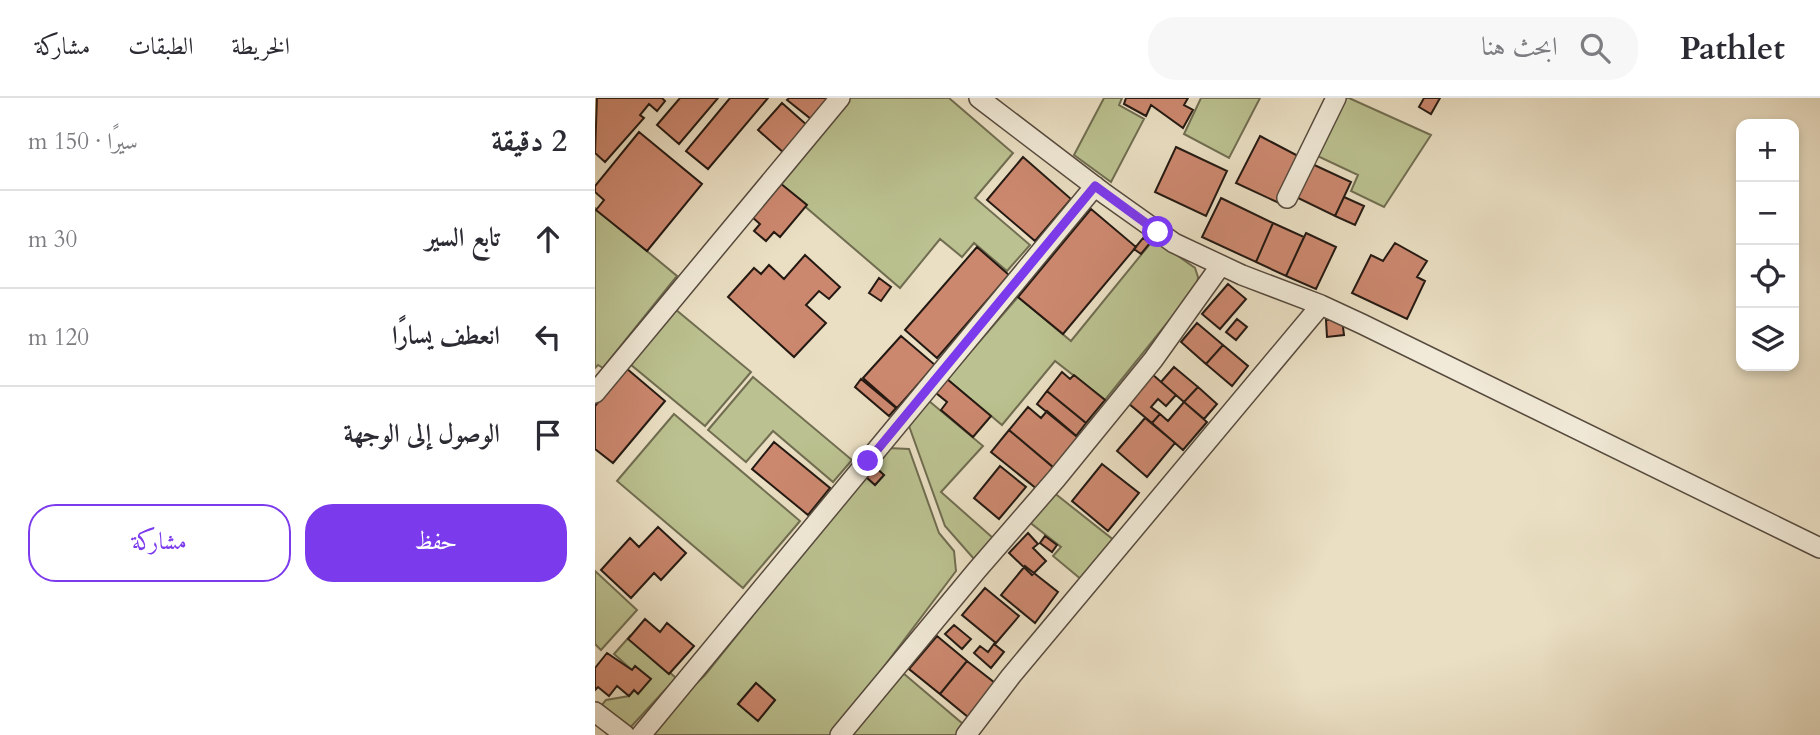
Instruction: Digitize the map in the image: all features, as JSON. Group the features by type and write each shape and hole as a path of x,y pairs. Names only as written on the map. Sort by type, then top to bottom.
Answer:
{"street":[{"path":"595,393 841,98"},
{"path":"979,98 1174,243 1321,305 1820,548"},
{"path":"1287,198 1336,98"},
{"path":"641,735 1095,186"},
{"path":"840,735 1153,360 1221,265"},
{"path":"966,735 1011,676 1321,305"},
{"path":"595,712 625,735"}],"green space":[{"path":"850,98 949,98 1013,153 975,198 1030,245 1007,271 974,243 962,257 940,239 900,288 780,185"},
{"path":"1104,98 1122,98 1119,105 1144,119 1111,182 1074,155"},
{"path":"1201,98 1260,98 1229,158 1184,134"},
{"path":"1336,98 1349,98 1431,135 1384,207 1351,191 1358,175 1309,152"},
{"path":"595,208 677,276 603,368 598,365 595,368"},
{"path":"1154,239 1195,268 1197,286 1105,400 1055,361 1002,425 947,379 1018,297 1071,341"},
{"path":"675,309 751,372 705,426 630,364"},
{"path":"753,377 852,460 833,482 773,431 746,462 708,430"},
{"path":"929,401 983,446 941,492 993,538 974,559 945,526 909,426"},
{"path":"674,414 800,521 743,588 617,481"},
{"path":"888,448 909,449 939,533 954,551 956,571 835,735 643,735 705,675 865,476 875,485 884,475 874,466","holes":["756,683 775,700 758,720 738,704"]},
{"path":"1048,488 1120,545 1088,585 1053,556 1061,547 1023,517"},
{"path":"595,571 637,610 601,650 595,644"},
{"path":"630,636 676,678 628,730 602,705 606,700 629,696 634,690 632,670 614,654"},
{"path":"903,673 970,730 966,735 851,735"}],"building":[{"path":"597,98 662,98 665,101 657,111 649,104 640,115 644,118 605,162 595,153"},
{"path":"680,98 718,98 679,144 657,125"},
{"path":"730,98 768,98 708,169 686,151"},
{"path":"828,98 811,119 787,100"},
{"path":"1126,98 1188,98 1184,105 1193,110 1183,128 1151,105 1146,116 1124,104"},
{"path":"1424,98 1440,98 1431,114 1419,107"},
{"path":"782,103 808,126 784,153 758,130"},
{"path":"639,132 702,184 647,251 596,210 604,200 595,192 595,186"},
{"path":"1260,136 1300,157 1279,203 1236,183"},
{"path":"1176,147 1227,171 1206,216 1155,192"},
{"path":"1023,157 1071,199 1035,241 987,200"},
{"path":"1310,163 1351,182 1335,216 1294,196"},
{"path":"780,183 807,205 780,237 774,232 766,241 754,231 760,224 752,217"},
{"path":"1344,197 1364,206 1355,225 1335,216"},
{"path":"1221,198 1273,223 1256,262 1202,237"},
{"path":"1091,209 1136,247 1063,334 1018,297"},
{"path":"1273,223 1304,237 1286,276 1256,262"},
{"path":"1306,233 1336,247 1316,289 1286,276"},
{"path":"1143,238 1150,243 1141,254 1134,249"},
{"path":"1395,243 1427,261 1417,277 1425,281 1407,319 1352,293 1371,255 1383,261"},
{"path":"977,247 1009,275 937,358 905,330"},
{"path":"805,255 840,287 829,299 819,291 806,305 826,323 794,357 728,297 754,268 761,274 769,265 784,279"},
{"path":"879,278 891,287 881,301 869,293"},
{"path":"1228,284 1246,299 1220,329 1202,314"},
{"path":"1237,319 1247,327 1236,340 1226,332"},
{"path":"1342,319 1344,335 1327,337 1326,320"},
{"path":"1197,323 1223,345 1206,364 1181,342"},
{"path":"901,336 935,365 897,408 863,378"},
{"path":"1223,345 1248,366 1232,386 1206,364"},
{"path":"1174,367 1198,387 1184,402 1161,382"},
{"path":"626,368 665,401 613,463 595,449 595,406"},
{"path":"1062,372 1070,379 1074,375 1105,400 1086,423 1047,391"},
{"path":"1152,374 1176,395 1166,406 1158,399 1151,407 1160,414 1152,423 1128,403"},
{"path":"861,379 896,408 889,416 855,387"},
{"path":"947,379 991,416 973,437 941,410 947,402 936,393"},
{"path":"1198,387 1217,404 1204,419 1184,402"},
{"path":"1047,391 1086,423 1076,436 1037,404"},
{"path":"1184,402 1207,422 1183,450 1152,423 1160,414 1168,421"},
{"path":"1028,407 1041,418 1047,411 1079,438 1054,468 1009,430"},
{"path":"1145,418 1175,443 1147,477 1117,451"},
{"path":"1009,430 1054,468 1037,489 991,452"},
{"path":"774,442 830,488 808,515 752,469"},
{"path":"1102,464 1139,493 1108,531 1072,501"},
{"path":"874,466 884,475 875,485 865,476"},
{"path":"1000,466 1026,487 999,519 974,498"},
{"path":"658,527 686,553 661,580 654,573 631,598 601,570 630,538 639,547"},
{"path":"1028,533 1038,544 1033,548 1046,561 1032,575 1009,553"},
{"path":"1045,536 1057,545 1052,552 1040,543"},
{"path":"1025,566 1058,592 1035,623 1001,595"},
{"path":"985,588 1019,616 996,643 962,615"},
{"path":"645,619 660,632 667,623 694,646 669,674 628,639"},
{"path":"954,625 971,639 962,649 945,634"},
{"path":"937,636 967,661 940,694 909,669"},
{"path":"994,644 1004,652 991,668 974,653 980,646 988,652"},
{"path":"607,653 632,670 635,666 651,679 638,694 634,690 629,696 617,686 609,696 598,687 595,690 595,668"},
{"path":"967,661 995,683 968,717 940,694"},
{"path":"756,683 775,700 758,721 738,704"}],"route":[{"path":"868,461 1095,186 1158,232"}]}
